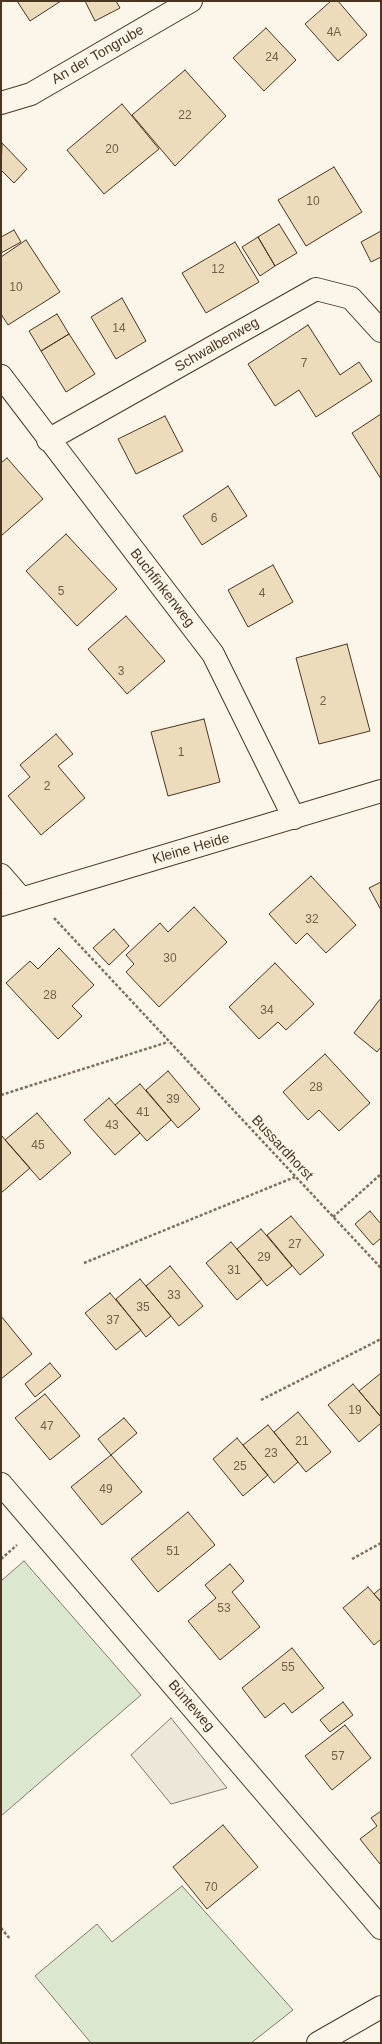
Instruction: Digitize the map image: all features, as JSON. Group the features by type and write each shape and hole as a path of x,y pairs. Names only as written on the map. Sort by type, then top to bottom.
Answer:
{"street":[{"name":"An der Tongrube","path":"1,103 31,94 192,1"},
{"name":"Schwalbenweg","path":"48,440 316,289 351,298 381,331"},
{"name":"Buchfinkenweg","path":"1,376 48,440 213,654 294,818"},
{"name":"Kleine Heide","path":"1,905 381,791"},
{"path":"1,875 21,898"},
{"name":"Bünteweg","path":"1,1484 381,1928"},
{"path":"318,2043 381,2007"}],"path":[{"name":"Bussardhorst","path":"21,898 58,921 168,1042 381,1268"},
{"path":"1,1095 168,1042"},
{"path":"333,1217 381,1174"},
{"path":"84,1263 295,1177"},
{"path":"261,1400 381,1339"},
{"path":"352,1559 381,1543"},
{"path":"1,1928 10,1939"}],"green space":[{"path":"24,1561 141,1695 1,1816 1,1581"},
{"path":"182,1886 293,2010 251,2043 91,2043 35,1976 97,1924 112,1942"}],"shaded area":[{"path":"171,1718 227,1788 171,1804 131,1755"}],"building":[{"path":"17,1 61,1 30,21"},
{"path":"85,1 116,1 120,8 95,21"},
{"path":"331,1 338,1 367,35 338,61 305,24"},
{"path":"266,28 296,60 264,91 233,58"},
{"path":"185,70 226,116 175,166 132,115"},
{"path":"122,104 159,149 104,194 67,150"},
{"path":"2,143 27,169 14,183 1,170"},
{"path":"334,167 362,212 306,246 278,200"},
{"path":"279,224 297,253 275,266 258,237"},
{"path":"14,230 21,242 1,253 1,237"},
{"path":"381,231 381,257 371,262 361,242"},
{"path":"258,237 275,266 260,276 242,247"},
{"path":"26,240 60,292 8,325 1,314 1,257"},
{"path":"235,242 259,282 206,313 182,273"},
{"path":"122,298 146,341 116,359 91,317"},
{"path":"57,314 69,334 41,351 29,331"},
{"path":"308,325 340,375 359,362 372,381 316,417 299,390 275,406 248,364"},
{"path":"69,334 95,374 66,392 41,351"},
{"path":"381,414 381,479 352,433"},
{"path":"165,416 183,451 136,474 118,439"},
{"path":"7,458 43,499 1,536 1,463"},
{"path":"228,486 247,516 202,545 183,516"},
{"path":"66,534 117,589 77,626 26,571"},
{"path":"273,565 293,602 248,627 228,590"},
{"path":"126,616 165,661 127,694 88,649"},
{"path":"347,644 370,731 319,744 296,658"},
{"path":"204,719 220,782 168,796 151,732"},
{"path":"56,734 73,754 58,766 85,798 41,835 8,796 30,777 20,765"},
{"path":"311,876 356,925 326,953 307,933 296,944 269,914"},
{"path":"381,882 381,910 369,888"},
{"path":"194,907 227,942 159,1007 126,972 134,964 126,955 160,923 168,932"},
{"path":"114,929 129,946 109,965 93,948"},
{"path":"59,948 94,985 72,1006 82,1016 58,1039 6,983 30,961 38,969"},
{"path":"275,963 314,1004 286,1030 278,1022 259,1039 229,1007"},
{"path":"381,998 381,1047 377,1052 354,1033"},
{"path":"325,1054 370,1103 339,1131 319,1110 308,1120 283,1092"},
{"path":"168,1071 200,1109 178,1128 146,1090"},
{"path":"140,1084 171,1120 147,1141 115,1105"},
{"path":"109,1098 140,1133 115,1155 84,1120"},
{"path":"37,1113 71,1153 40,1180 5,1140"},
{"path":"1,1135 30,1168 1,1193"},
{"path":"370,1211 381,1224 381,1238 373,1245 355,1224"},
{"path":"291,1216 324,1255 300,1275 267,1235"},
{"path":"261,1229 292,1266 267,1286 237,1249"},
{"path":"231,1242 262,1279 237,1300 206,1263"},
{"path":"170,1266 203,1306 179,1326 146,1286"},
{"path":"140,1279 171,1316 146,1337 116,1299"},
{"path":"110,1293 141,1330 116,1350 85,1313"},
{"path":"1,1316 32,1354 1,1379"},
{"path":"50,1363 61,1376 35,1397 25,1384"},
{"path":"381,1373 381,1417 359,1391"},
{"path":"353,1384 381,1417 381,1423 359,1442 328,1405"},
{"path":"45,1394 80,1436 50,1460 15,1418"},
{"path":"298,1412 331,1452 306,1472 274,1432"},
{"path":"124,1418 137,1433 111,1455 98,1439"},
{"path":"268,1425 298,1462 274,1483 243,1445"},
{"path":"237,1438 268,1475 243,1496 213,1459"},
{"path":"111,1455 142,1492 102,1525 71,1487"},
{"path":"188,1512 215,1545 158,1592 131,1559"},
{"path":"230,1564 244,1581 232,1592 260,1627 220,1660 188,1621 216,1598 205,1585"},
{"path":"368,1587 381,1602 381,1639 374,1645 343,1608"},
{"path":"381,1588 381,1602 374,1594"},
{"path":"292,1648 324,1688 292,1713 284,1703 265,1718 242,1688"},
{"path":"343,1702 353,1715 330,1732 320,1720"},
{"path":"345,1725 371,1758 332,1790 305,1756"},
{"path":"381,1811 380,1864 360,1839 377,1826 371,1818"},
{"path":"223,1825 258,1867 207,1909 173,1867"}]}
